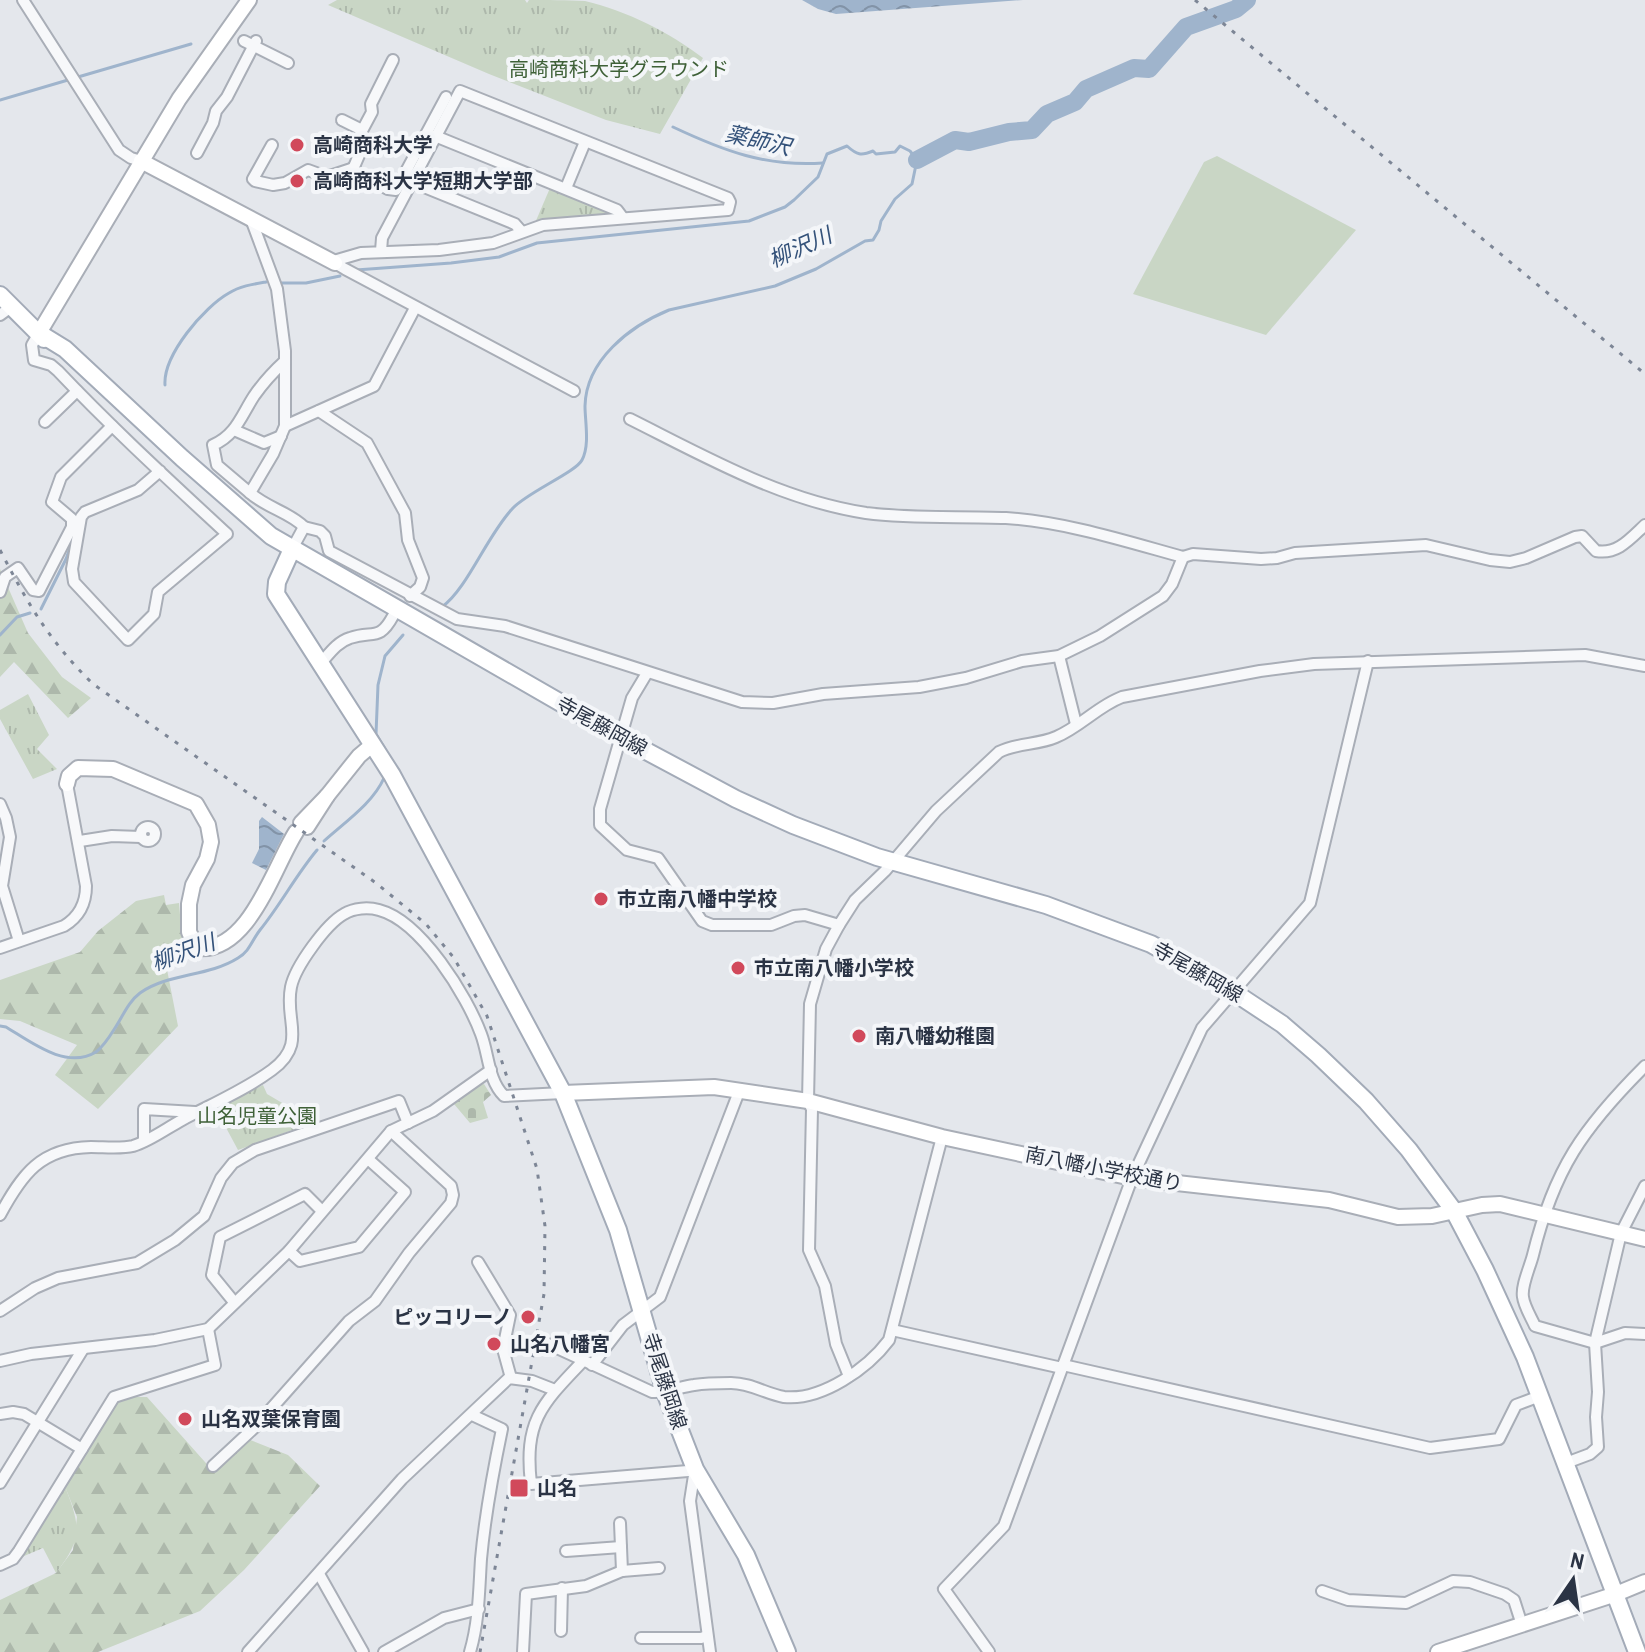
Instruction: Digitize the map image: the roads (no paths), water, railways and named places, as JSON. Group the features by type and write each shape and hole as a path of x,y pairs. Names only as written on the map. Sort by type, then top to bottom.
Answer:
{"main road":[{"name":"寺尾藤岡線","path":"4,306 65,349 244,514 290,552 393,616 441,635"},
{"name":"寺尾藤岡線","path":"290,552 736,799 793,825 892,862 1046,905 1151,944 1285,1027 1366,1101 1409,1150 1454,1211 1491,1282 1540,1396 1637,1652"},
{"name":"寺尾藤岡線","path":"290,552 277,582 276,594 388,769 563,1093 618,1230 665,1392 695,1469 746,1555 787,1652"}],"street":[{"path":"23,0 119,150 128,157 141,161 574,391"},
{"path":"112,426 61,477 52,502 72,519 76,528 72,569 74,582 128,640 154,614 158,592 227,534 51,365 34,360 32,345 179,99 249,0"},
{"path":"197,153 251,43 288,63"},
{"path":"353,169 360,153 356,142 393,60"},
{"path":"335,263 345,256 381,251 439,250 493,243 543,225 728,210 730,202 728,198 460,91 382,238 381,251"},
{"path":"272,145 253,179 263,184 285,183 308,170 327,177 353,169 388,189 396,190 446,97"},
{"path":"342,120 362,130"},
{"path":"435,136 617,210 623,218"},
{"path":"566,188 585,142"},
{"path":"412,182 515,224 522,232"},
{"path":"250,493 283,431 285,361 277,289 251,219"},
{"path":"234,430 264,443 319,411 374,386 415,308"},
{"path":"285,361 271,373 226,440 213,445 217,465 263,505 296,519 304,527 320,531 325,536 329,551 457,619 505,626 742,702 773,703 823,694 919,687 966,678 1022,661 1059,656 1100,636 1163,596 1172,584 1183,557"},
{"path":"45,422 77,391"},
{"path":"319,411 367,443 405,513 408,540 423,578 420,587 410,596"},
{"path":"630,419 752,479 797,496 840,507 925,518 1007,518 1072,527 1183,557 1193,554 1277,558 1295,553 1426,545 1510,562 1582,536 1596,551 1608,553 1624,545 1645,525"},
{"path":"0,592 5,577 18,568 33,590 39,591 85,512 138,490 160,471"},
{"path":"290,552 304,527"},
{"path":"321,663 338,644 349,638 380,634 393,616"},
{"path":"849,1376 836,1344 825,1286 809,1250 812,1109 808,1101 810,1004 826,949 855,900 936,811 999,752 1053,739 1107,703 1122,697 1260,671 1368,661 1585,655 1645,666"},
{"path":"1059,656 1076,724"},
{"path":"989,1652 944,1589 1004,1526 1132,1178 1202,1028 1310,903 1368,661"},
{"path":"647,673 632,698 600,809 600,825 627,850 658,858 702,921 712,925 771,925 805,915 839,925"},
{"path":"0,948 64,926 73,921 82,909 86,886 67,784 69,776 78,768 103,767 196,804 208,825 211,842 207,859 193,885 189,932 197,948 211,947 227,940 243,927 301,830 359,756 372,745"},
{"path":"0,804 10,837 2,886 19,941"},
{"path":"80,841 112,836 141,837"},
{"path":"0,1215 11,1193 29,1170 54,1154 73,1148 133,1146 270,1072 289,1053 294,1039 291,989 300,965 343,914 365,908 378,910 399,920 424,944 456,983 481,1033 493,1083 504,1096 563,1093"},
{"path":"1645,1066 1601,1110 1560,1174 1543,1213 1522,1296 1535,1326 1595,1343 1625,1333 1645,1334"},
{"path":"0,1361 31,1354 155,1340 208,1329 289,1251 391,1131 433,1111 491,1070"},
{"name":"南八幡小学校通り","path":"563,1093 714,1087 740,1089 808,1101 942,1137 1132,1178 1329,1200 1398,1217 1432,1216 1500,1204 1645,1239"},
{"path":"710,1652 690,1501 695,1469 531,1484 528,1451 530,1433 555,1390 588,1363 623,1325 660,1297 740,1089"},
{"path":"0,1311 35,1288 58,1278 137,1263 175,1240 204,1216 221,1178 233,1163 399,1101 408,1123"},
{"path":"144,1141 144,1109 197,1112"},
{"path":"213,1466 255,1427 349,1321 375,1301 409,1253 451,1203 451,1186 391,1131"},
{"path":"546,1343 652,1392 703,1383 739,1383 785,1397 814,1393 849,1376 879,1352 892,1330 942,1137"},
{"path":"289,1251 300,1261 359,1247 405,1192 368,1159"},
{"path":"1566,1463 1590,1454 1598,1447 1595,1343 1621,1233 1645,1186"},
{"path":"234,1302 212,1275 220,1237 305,1194 322,1211"},
{"path":"478,1262 510,1315 503,1349 511,1378"},
{"path":"0,1565 13,1559 19,1551 114,1397 215,1365 208,1329"},
{"path":"892,1330 1436,1449 1499,1439 1516,1405 1540,1396"},
{"path":"0,1483 83,1349"},
{"path":"511,1378 532,1381 555,1390"},
{"path":"248,1652 402,1479 511,1378"},
{"path":"0,1414 24,1414 82,1449"},
{"path":"470,1652 479,1609 489,1492 502,1429 472,1415"},
{"path":"620,1523 622,1571"},
{"path":"566,1551 621,1547"},
{"path":"523,1652 526,1594 586,1586 622,1571 659,1568"},
{"path":"319,1574 363,1652"},
{"path":"1322,1591 1348,1600 1406,1603 1453,1581 1470,1582 1514,1600 1522,1625"},
{"path":"1438,1652 1645,1582"},
{"path":"561,1631 562,1588"},
{"path":"384,1652 444,1618 479,1609"},
{"path":"641,1638 707,1636"}],"water":[{"path":"802,0 1023,0 836,14"},
{"path":"262,817 284,834 266,870 252,863 259,849 259,821"}],"waterway":[{"name":"柳沢川","path":"917,160 955,140 969,142 1032,130 1047,114 1075,102 1086,89 1134,68 1149,69 1186,27 1236,9 1247,0"},
{"name":"薬師沢","path":"78,77 191,44"},
{"name":"薬師沢","path":"0,100 68,80"},
{"name":"薬師沢","path":"673,127 746,156 802,164 823,163"},
{"name":"柳沢川","path":"356,270 451,263 499,257 537,243 749,221 785,207 818,177 827,154 847,146 859,154 895,152 900,146 910,151 917,160 912,184 895,199 873,240 865,241 816,269 775,286 669,310 640,325 613,347 593,374 587,389 586,441 582,460 513,508 460,587 442,607"},
{"path":"281,283 306,283 340,276"},
{"path":"165,385 171,360 197,320 233,291 266,282"},
{"path":"41,609 73,540"},
{"path":"0,635 17,617 30,613"},
{"name":"柳沢川","path":"385,749 376,734 378,685 385,656 403,635"},
{"name":"柳沢川","path":"324,841 366,804 384,778"},
{"name":"柳沢川","path":"0,1026 61,1056 85,1057 96,1052 140,993 163,982 214,969 242,955 317,850"}],"railway":[{"path":"1195,0 1645,374"},
{"path":"0,550 40,621 93,684 376,883 426,924 454,958 487,1016 537,1169 545,1226 544,1294 480,1652"}],"place":[{"name":"高崎商科大学","path":"297,145"},
{"name":"高崎商科大学短期大学部","path":"297,181"},
{"name":"市立南八幡中学校","path":"601,899"},
{"name":"市立南八幡小学校","path":"738,968"},
{"name":"南八幡幼稚園","path":"859,1036"},
{"name":"ピッコリーノ","path":"528,1317"},
{"name":"山名八幡宮","path":"494,1344"},
{"name":"山名双葉保育園","path":"185,1419"},
{"name":"山名","path":"519,1488"}],"park label":[{"name":"高崎商科大学グラウンド","path":"619,69"},
{"name":"山名児童公園","path":"257,1116"}]}
